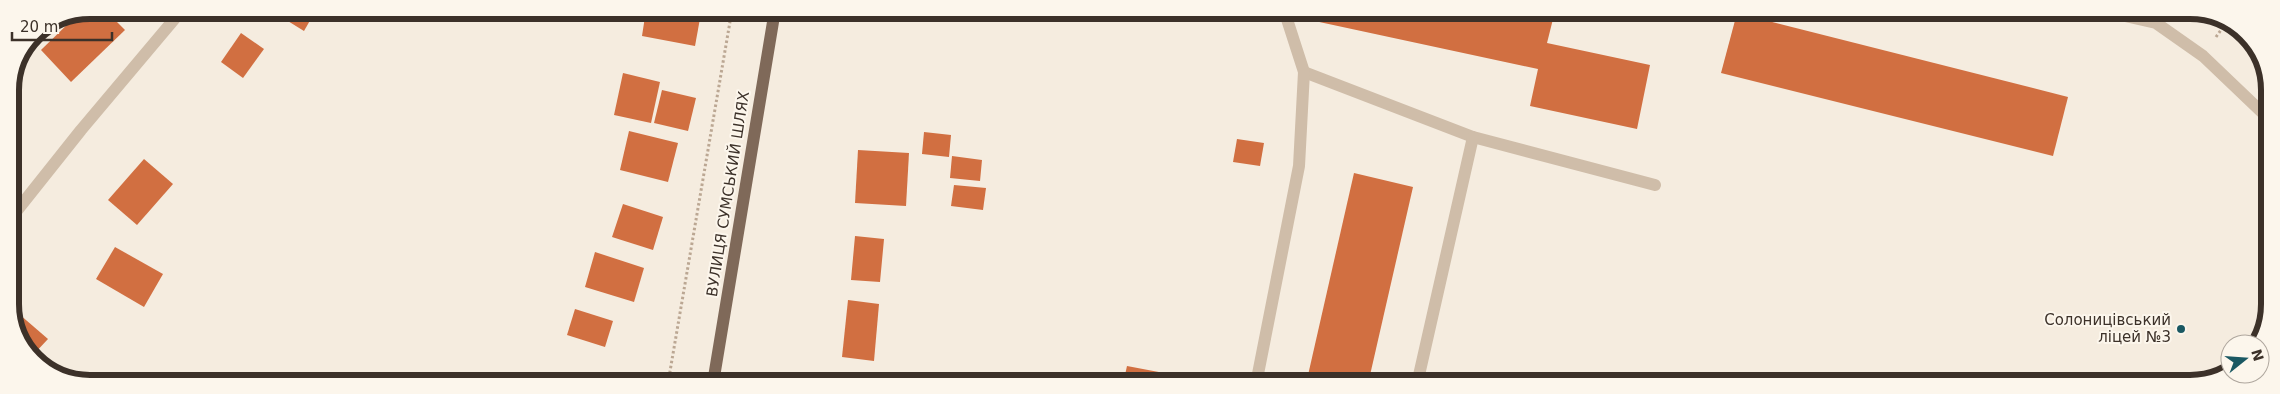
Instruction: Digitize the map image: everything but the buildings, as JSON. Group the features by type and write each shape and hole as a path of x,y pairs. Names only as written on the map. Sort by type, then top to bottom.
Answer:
{"main road":[{"name":"ВУЛИЦЯ СУМСЬКИЙ ШЛЯХ","path":"714,375 774,19"}],"street":[{"path":"19,209 81,130 174,19"},
{"path":"1258,375 1300,166 1304,72 1287,19"},
{"path":"2138,19 2156,23 2203,56 2261,111"},
{"path":"1304,72 1473,137 1655,185"},
{"path":"1419,375 1473,137"}],"path":[{"path":"670,375 730,19"}],"place":[{"name":"Солоницівський ліцей №3","path":"2181,329"}]}
